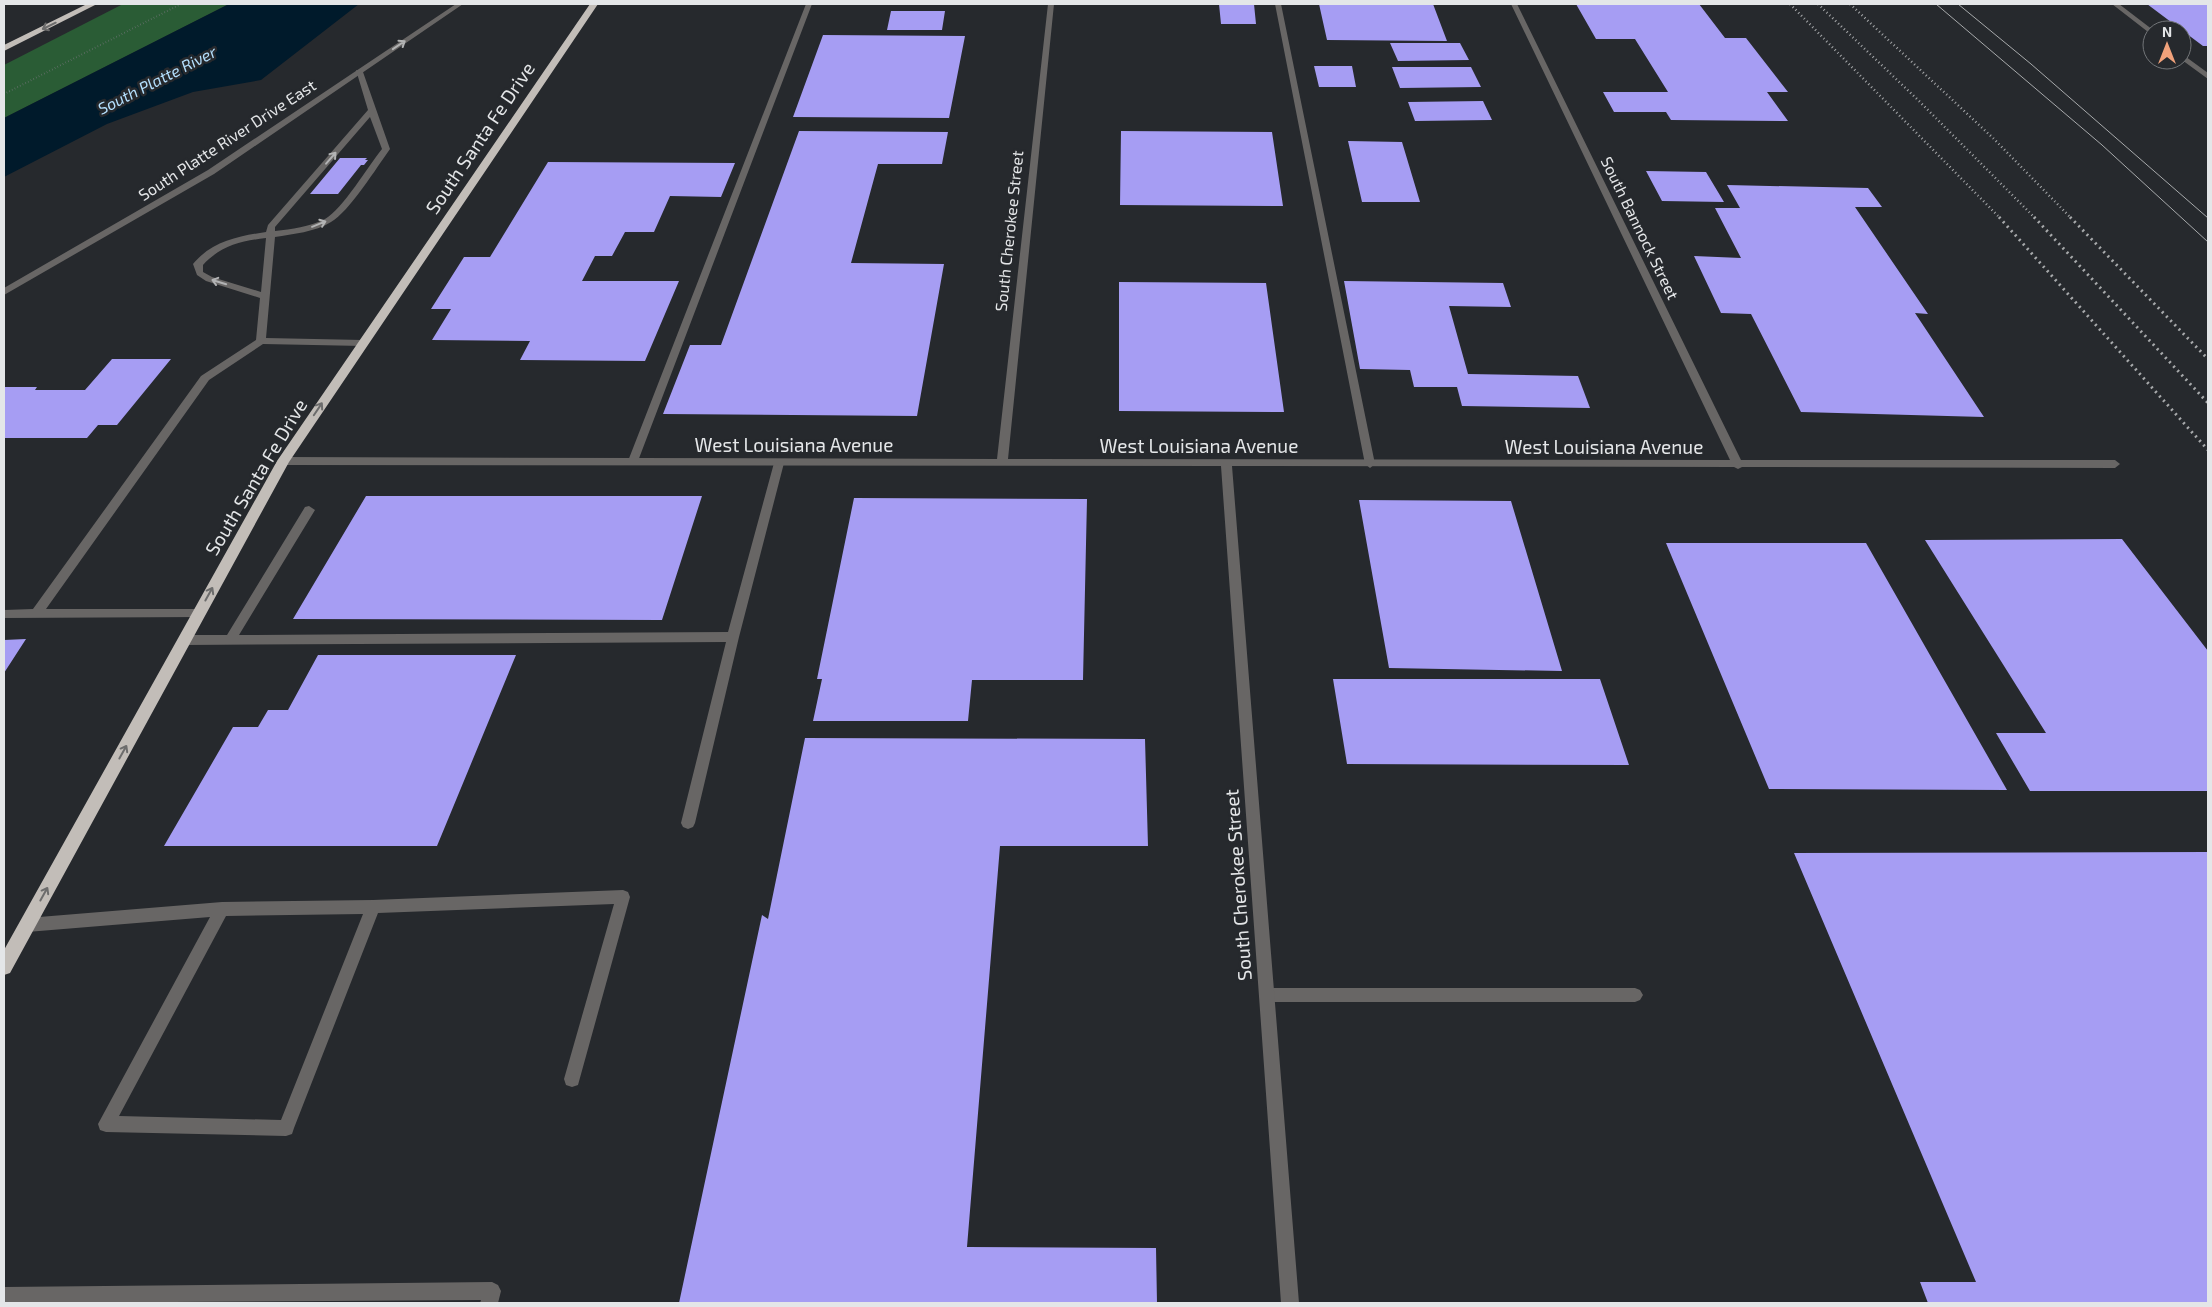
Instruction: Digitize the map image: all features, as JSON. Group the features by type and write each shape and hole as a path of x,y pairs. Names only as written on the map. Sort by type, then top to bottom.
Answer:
{"highway":[{"path":"4,48 93,4"},
{"name":"South Santa Fe Drive","path":"4,967 283,461 594,4"}],"street":[{"name":"South Platte River Drive East","path":"4,292 211,172 460,4"},
{"path":"633,462 810,4"},
{"name":"South Cherokee Street","path":"1002,462 1051,4"},
{"path":"1278,4 1370,464"},
{"name":"South Bannock Street","path":"1514,4 1738,465"},
{"path":"2115,4 2142,25"},
{"path":"2192,64 2208,76"},
{"path":"265,296 208,279 197,270 198,264 202,258 220,246 311,228 331,220 386,149 359,72"},
{"path":"261,342 271,227 372,110"},
{"path":"36,614 205,378 261,342 363,343"},
{"name":"West Louisiana Avenue","path":"283,461 1738,465 2116,464"},
{"path":"688,823 733,637 779,463"},
{"name":"South Cherokee Street","path":"1226,464 1290,1303"},
{"path":"230,640 309,510"},
{"path":"4,614 197,614"},
{"path":"185,640 733,637"},
{"path":"28,925 222,910 373,908 622,898 572,1079"},
{"path":"222,910 106,1124 286,1128 373,908"},
{"path":"1267,995 1635,995"},
{"path":"4,1296 339,1291 492,1291 489,1303"}],"path":[{"path":"4,94 181,4"}],"green space":[{"path":"123,4 229,4 4,118 4,65"}],"water":[{"name":"South Platte River","path":"229,4 359,4 261,80 193,92 107,124 4,177 4,118"}],"building":[{"path":"1219,4 1254,4 1256,24 1221,24"},
{"path":"1319,4 1433,4 1447,41 1327,40"},
{"path":"1576,4 1699,4 1725,38 1746,38 1788,92 1767,92 1788,121 1671,120 1666,112 1614,112 1603,92 1668,92 1635,39 1596,39"},
{"path":"2147,4 2208,4 2208,46 2203,46 2192,38 2192,20 2168,20"},
{"path":"891,11 945,11 942,30 887,30"},
{"path":"823,35 965,36 949,118 793,117"},
{"path":"1390,43 1460,43 1469,60 1398,61"},
{"path":"1314,66 1352,66 1356,87 1319,87"},
{"path":"1392,67 1471,67 1481,87 1400,88"},
{"path":"1483,101 1492,120 1415,121 1408,102"},
{"path":"799,131 948,132 942,164 878,164 851,263 944,264 917,416 663,414 690,345 721,345"},
{"path":"1121,131 1272,132 1283,206 1120,205"},
{"path":"1348,141 1402,142 1420,202 1362,202"},
{"path":"340,158 367,158 365,160 368,160 364,165 361,165 338,194 310,194"},
{"path":"548,162 735,163 721,197 670,196 654,232 625,232 612,256 595,256 582,281 679,281 645,361 520,360 530,341 432,340 451,309 431,309 464,257 490,257"},
{"path":"1646,171 1706,172 1724,202 1662,201"},
{"path":"1727,185 1868,188 1882,207 1855,207 1928,314 1915,313 1984,417 1801,412 1751,314 1721,313 1694,256 1741,258 1715,208 1740,208"},
{"path":"1344,281 1503,283 1511,307 1449,306 1468,374 1578,376 1590,408 1462,406 1457,387 1414,387 1410,370 1360,369"},
{"path":"1119,282 1266,283 1284,412 1119,411"},
{"path":"112,359 171,359 117,425 98,425 87,438 4,438 4,387 37,387 35,390 85,390"},
{"path":"366,496 702,496 662,620 293,619"},
{"path":"854,498 1087,499 1083,680 972,680 968,721 813,721 822,679 817,679"},
{"path":"1359,500 1511,501 1562,671 1389,668"},
{"path":"2122,539 2208,651 2208,791 2030,791 1996,733 2046,733 1925,540"},
{"path":"1666,543 1866,543 2007,790 1769,789"},
{"path":"26,639 4,673 4,640"},
{"path":"318,655 516,655 437,846 164,846 233,727 258,727 268,710 288,710"},
{"path":"1333,679 1600,679 1629,765 1347,764"},
{"path":"805,738 1145,739 1148,846 1000,846 967,1247 1156,1248 1157,1303 679,1303 762,915 768,919"},
{"path":"2208,852 2208,1303 1928,1303 1920,1282 1976,1282 1794,853"}],"tram line":[{"path":"1936,4 2102,145 2208,242"},
{"path":"1958,4 2031,64 2208,218"}],"railway":[{"path":"1790,4 2000,218"},
{"path":"1818,4 1919,101 2035,218"},
{"path":"1850,4 1993,138 2071,218"},
{"path":"1999,217 2208,450"},
{"path":"2034,217 2208,403"},
{"path":"2070,217 2208,359"}]}
